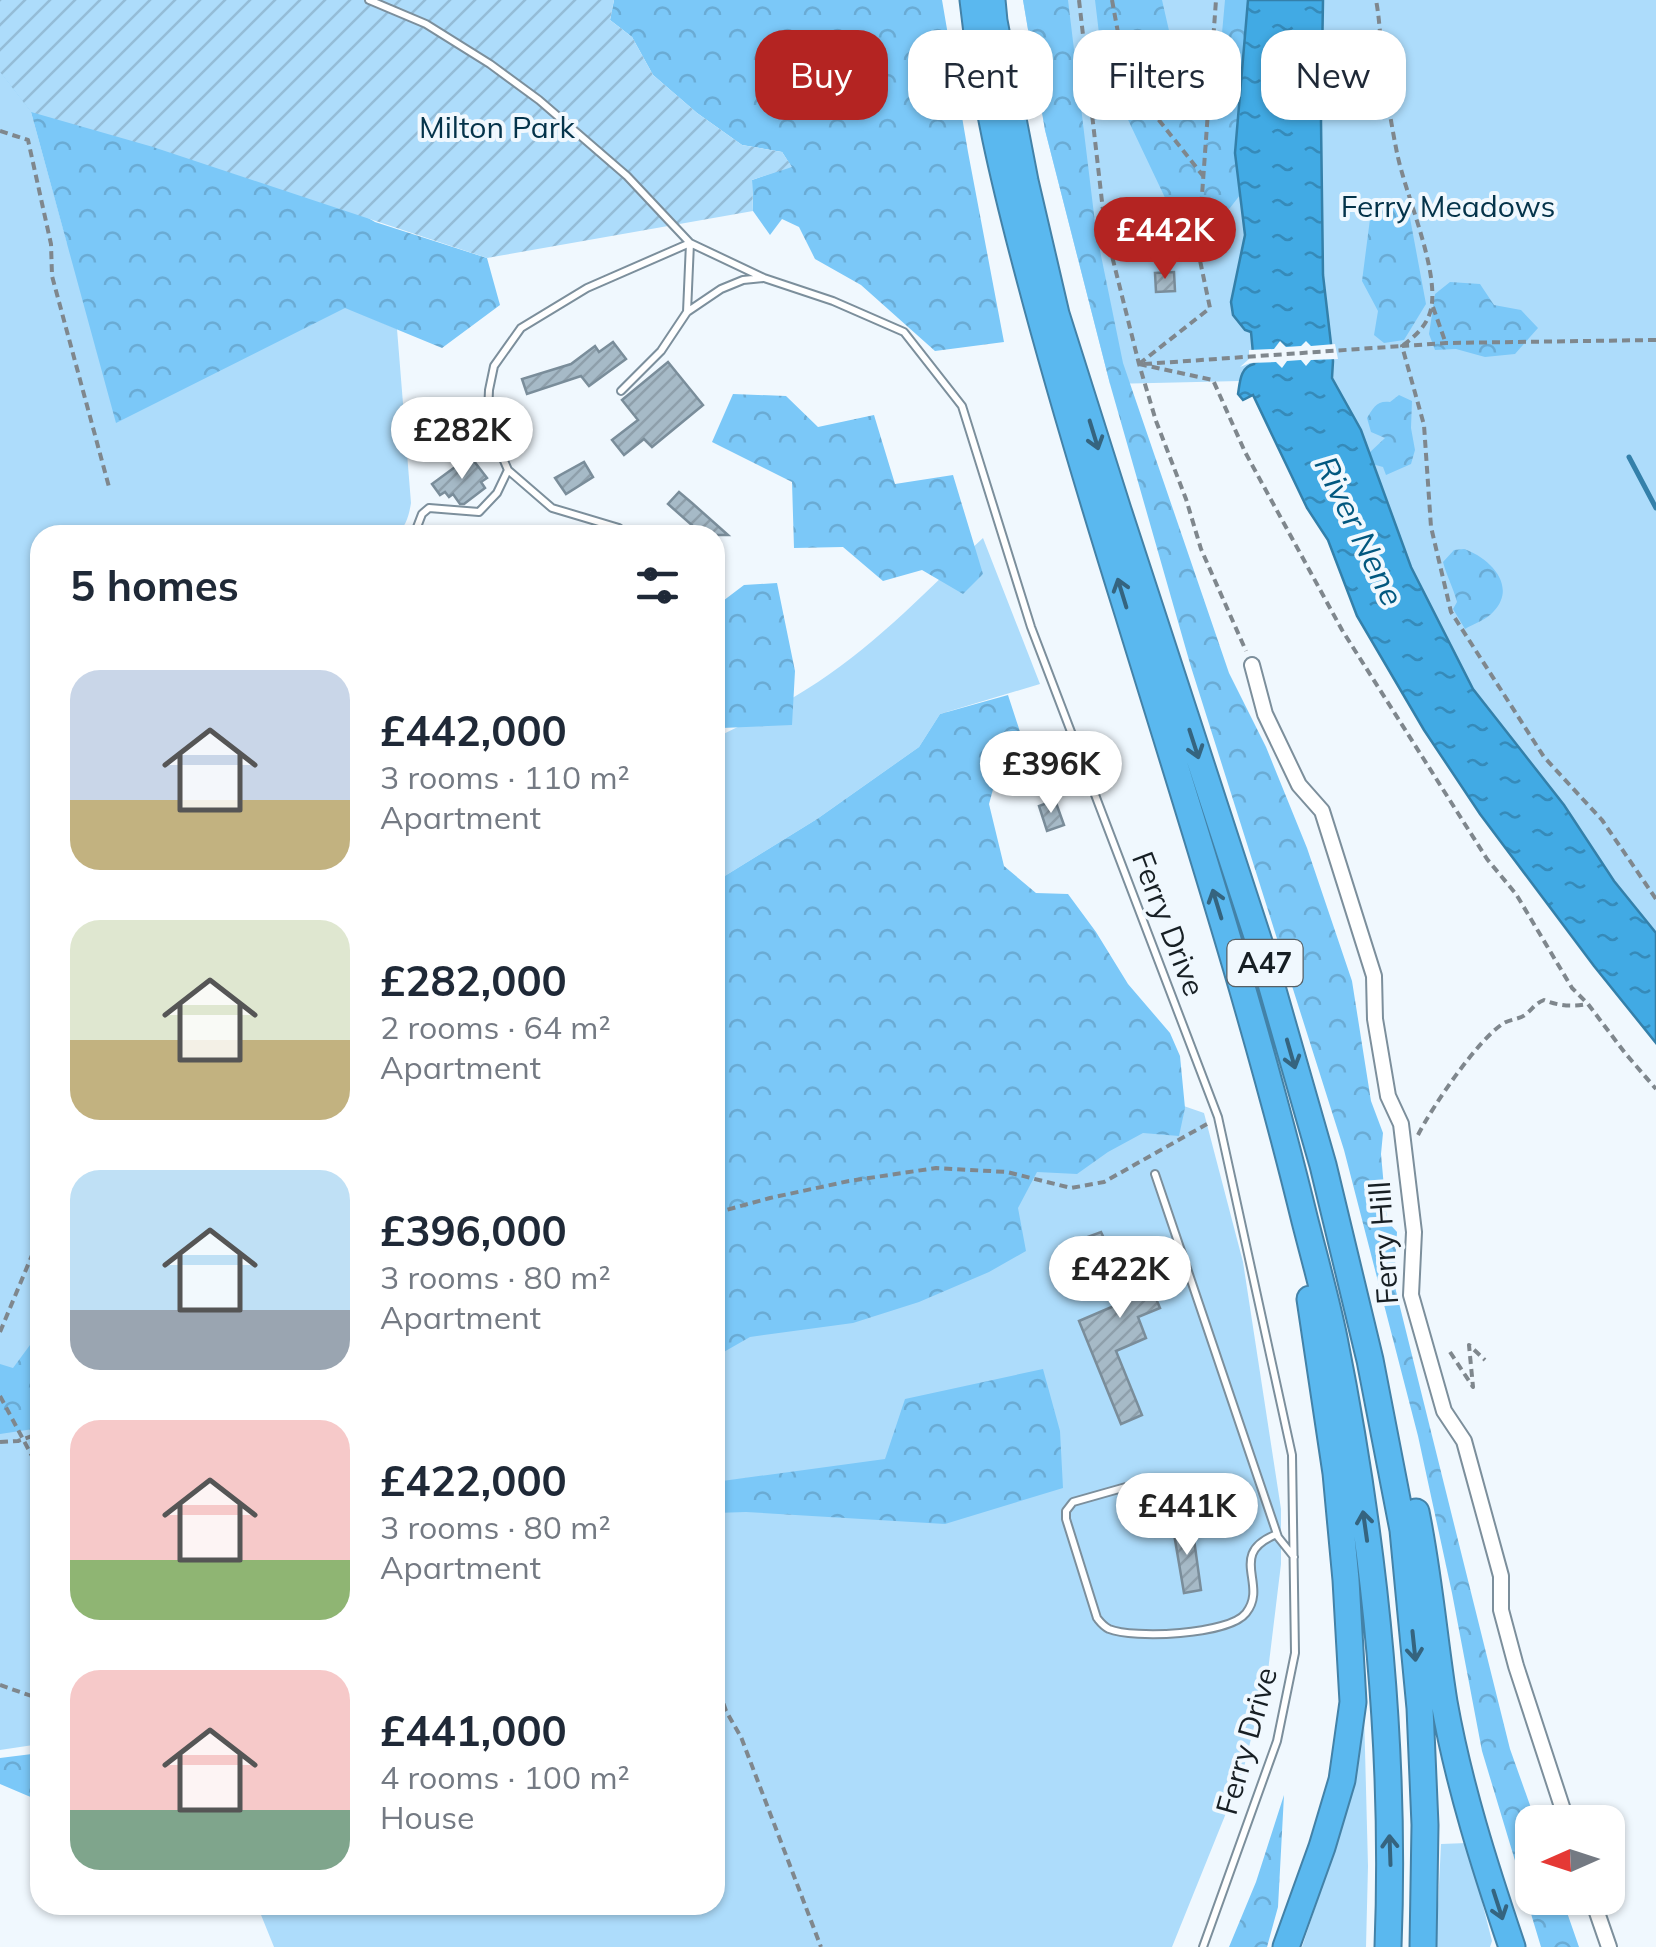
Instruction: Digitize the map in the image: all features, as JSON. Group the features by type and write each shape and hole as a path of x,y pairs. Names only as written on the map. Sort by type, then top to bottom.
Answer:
{"highway":[{"name":"A47","path":"973,0 1010,203 1064,405 1250,1010 1333,1334 1373,1580 1386,1720 1391,1876 1388,1947"},
{"name":"A47","path":"992,0 1024,180 1056,314 1260,945 1384,1356 1418,1522 1444,1703 1481,1854 1512,1947"},
{"name":"A47","path":"1286,1947 1342,1780 1353,1702 1336,1473 1290,1156"},
{"name":"A47","path":"1323,1164 1370,1360 1402,1530 1420,1708 1425,1826 1423,1947"}],"street":[{"name":"Ferry Hill","path":"1252,665 1265,714 1299,785 1322,811 1374,976 1375,1019 1388,1096 1403,1138 1414,1232 1412,1295 1444,1411 1464,1441 1502,1576 1502,1610 1516,1666 1561,1805"},
{"path":"1598,1915 1608,1947"}],"lane":[{"name":"Ferry Drive","path":"369,0 426,24 539,100 628,176 690,243 764,278 833,301 904,332 962,406 1030,627 1218,1117 1292,1455 1295,1653 1277,1741 1203,1947"},
{"path":"609,525 552,508 508,470 488,413 494,366 521,328 587,288 690,243 687,312"},
{"path":"621,391 661,351 687,312 721,288 764,278"},
{"path":"418,525 422,514 430,508 479,512 497,493 508,470"},
{"path":"1155,1174 1276,1534 1294,1558"},
{"path":"1133,1485 1073,1502 1066,1511 1097,1618 1110,1629 1146,1634 1208,1631 1240,1619 1249,1611 1252,1598 1251,1559 1255,1548 1261,1540 1276,1534"}],"path":[{"path":"1079,0 1105,228 1140,364 1201,549 1252,665"},
{"path":"1112,0 1120,38 1147,105 1204,177"},
{"path":"1140,364 1210,308 1198,251 1216,0"},
{"path":"1376,0 1398,156 1425,251 1432,303 1446,342"},
{"path":"0,131 28,140 50,244 52,276 109,488"},
{"path":"1402,346 1428,320 1432,303"},
{"path":"1140,364 1446,342 1656,340"},
{"path":"1402,346 1424,425 1431,527 1451,612 1544,757 1602,820 1656,899"},
{"path":"1140,364 1213,380 1245,452 1342,630 1486,858 1516,894 1572,988 1656,1089"},
{"path":"1430,1111 1483,1042 1505,1022 1526,1015 1532,1005 1544,1000 1573,1007 1588,1004"},
{"path":"725,1211 849,1181 936,1168 1007,1172 1071,1188 1104,1182 1218,1117"},
{"path":"0,1332 30,1260"},
{"path":"1450,1352 1473,1387 1469,1345 1485,1360"},
{"path":"0,1396 30,1454"},
{"path":"0,1442 30,1436"},
{"path":"0,1685 30,1696"},
{"path":"725,1708 740,1737 820,1947"}],"green space":[{"path":"0,0 375,222 487,258 500,305 442,348 345,308 116,423 31,112 0,72"},
{"name":"Milton Park","path":"0,0 614,0 610,20 632,37 653,75 742,145 782,152 792,167 752,180 753,211 487,258 153,147 31,112 0,72"},
{"path":"614,0 942,0 947,30 908,30 908,120 963,120 1004,342 935,351 861,285 815,259 799,227 782,219 770,235 753,211 752,180 791,166 782,152 742,145 697,113 653,75 632,37 610,20"},
{"name":"Ferry Meadows","path":"1023,0 1656,0 1656,933 1614,881 1564,805 1473,689 1411,567 1361,430 1332,379 1110,384 1043,120 1053,120 1053,30 1028,30"},
{"path":"1023,0 1068,0 1073,41 1073,120 1083,120 1096,231 1123,363 1229,673 1266,747 1307,848 1352,981 1371,1101 1383,1133 1387,1221 1397,1232 1394,1283 1510,1749 1530,1805 1515,1805 1515,1861 1482,1751 1418,1436 1344,1150 1191,667 1110,384 1045,130 1043,120 1053,120 1053,30 1028,30"},
{"path":"1095,0 1162,0 1169,30 1099,30"},
{"path":"1225,0 1248,0 1241,82 1241,30 1222,30"},
{"path":"0,72 31,112 67,243 345,307 397,329 411,503 404,525 30,525 30,1746 0,1750"},
{"path":"1128,120 1238,120 1235,153 1240,195 1216,226 1177,223"},
{"path":"1395,201 1410,218 1426,304 1404,340 1384,343 1374,335 1378,311 1362,281 1370,219"},
{"path":"1450,282 1480,284 1494,305 1521,310 1538,328 1515,354 1485,357 1456,349 1435,350 1429,334 1435,294"},
{"path":"733,394 786,396 818,427 874,415 895,484 953,475 983,574 963,594 922,570 883,581 843,547 794,548 792,482 712,442"},
{"path":"1399,395 1412,401 1415,450 1411,464 1386,475 1383,467 1372,464 1368,454 1385,438 1371,432 1367,418 1373,408"},
{"path":"983,538 1040,684 940,714 919,747 817,819 725,876 725,733 806,690 862,650"},
{"path":"1464,549 1490,565 1503,591 1491,614 1465,629 1453,609 1457,602 1443,562 1454,550"},
{"path":"777,583 795,671 792,725 725,728 725,599 744,585"},
{"path":"1008,695 1022,738 1000,764 989,804 1004,866 1036,893 1068,894 1128,984 1170,1033 1180,1056 1185,1108 1179,1136 1143,1133 1077,1174 1037,1172 1018,1208 1026,1251 989,1272 919,1302 853,1323 750,1337 725,1351 725,876 817,819 919,747 940,714"},
{"path":"1071,1067 1204,1113 1243,1262 1281,1509 1281,1564 1268,1671 1243,1771 1172,1947 274,1947 261,1915 725,1915 725,1147"},
{"path":"30,1345 30,1430 0,1434 0,1364 13,1368"},
{"path":"1043,1369 1060,1431 1063,1488 945,1524 725,1513 725,1481 885,1459 905,1399"},
{"path":"1364,1711 1366,1947 1302,1947 1347,1801"},
{"path":"30,1754 30,1797 0,1784 0,1758"},
{"path":"1284,1795 1278,1907 1267,1947 1229,1947 1256,1882"},
{"path":"1467,1843 1492,1941 1490,1947 1436,1947 1441,1844"},
{"path":"1531,1915 1568,1915 1579,1947 1541,1947"}],"water":[{"name":"River Nene","path":"1248,0 1323,0 1323,30 1261,30 1261,120 1321,120 1323,275 1332,378 1361,430 1411,567 1473,689 1564,805 1614,881 1656,933 1656,1043 1480,814 1424,730 1357,616 1328,540 1307,508 1253,395 1243,400 1238,394 1243,372 1254,364 1251,332 1233,315 1231,302 1245,235 1235,153 1238,120 1241,120"}],"pier":[{"path":"1280,341 1286,347 1301,346 1306,341 1311,346 1335,344 1338,359 1311,360 1306,366 1301,360 1287,361 1282,368 1276,362 1240,367 1249,359 1249,350 1274,349"}],"building":[{"path":"1174,272 1175,291 1156,292 1155,273"},
{"path":"613,342 626,359 589,386 581,376 527,394 522,379 571,364 595,346 599,352"},
{"path":"668,362 703,405 652,447 644,439 624,455 612,440 638,420 622,400"},
{"path":"470,456 487,478 481,482 485,488 464,504 453,494 440,495 432,484"},
{"path":"584,462 593,477 566,494 555,478"},
{"path":"679,492 717,525 692,525 668,504"},
{"path":"1055,800 1064,825 1047,831 1039,806"},
{"path":"1101,1232 1123,1273 1159,1258 1168,1282 1152,1289 1160,1308 1138,1317 1146,1338 1116,1351 1142,1415 1121,1424 1079,1321 1114,1306 1085,1238"},
{"path":"1192,1525 1201,1590 1184,1593 1173,1528"}],"waterway":[{"path":"1629,457 1656,508"}]}
